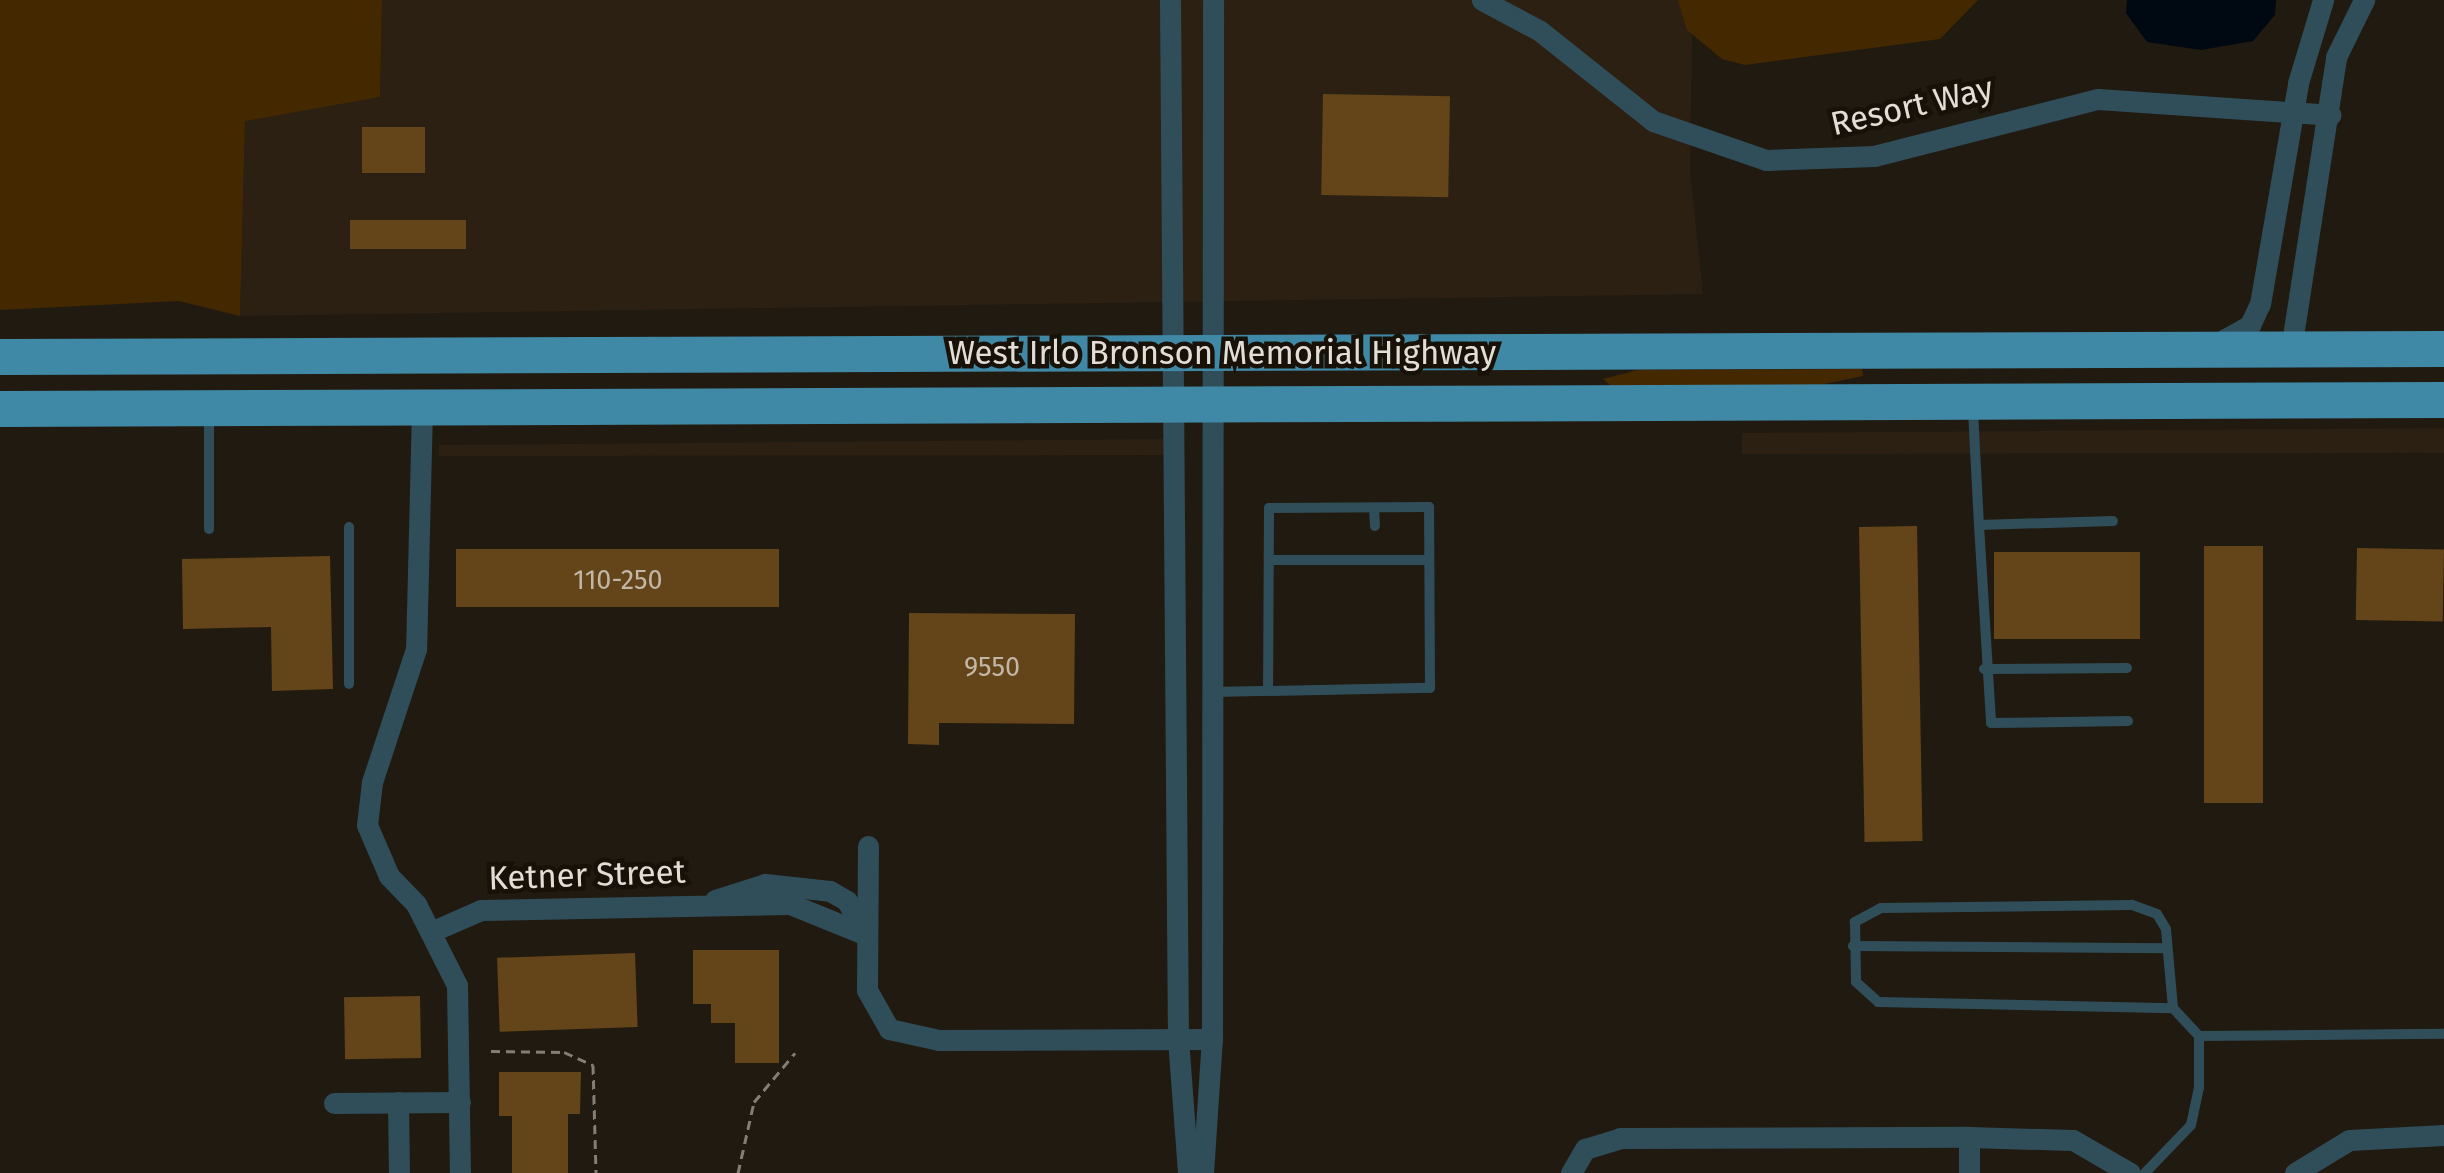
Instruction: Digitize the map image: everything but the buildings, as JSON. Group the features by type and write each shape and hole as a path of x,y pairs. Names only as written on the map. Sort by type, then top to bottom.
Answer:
{"highway":[{"path":"2154,400 2234,377 2291,349"},
{"path":"2282,400 2296,383 2374,349"},
{"name":"West Irlo Bronson Memorial Highway","path":"2,361 2444,349"},
{"path":"422,408 464,377 516,356"},
{"name":"West Irlo Bronson Memorial Highway","path":"0,410 2444,400"}],"street":[{"path":"1171,0 1171,91 1193,355 1177,592 1178,1040 1188,1173"},
{"path":"1203,1173 1212,1039 1208,593 1193,355 1214,91 1213,0"},
{"path":"2196,350 2240,333 2260,304 2293,112 2323,0"},
{"path":"2291,349 2336,82 2336,57 2364,0"},
{"name":"Resort Way","path":"1496,3 1653,121 1766,160 1874,156 2098,99 2330,115"},
{"path":"1171,91 1214,91"},
{"path":"422,408 416,649 372,782 368,825 389,876 433,932 457,985 460,1173"},
{"path":"1177,592 1208,593"},
{"path":"1177,768 1210,768"},
{"path":"868,846 864,934 875,1011 908,1036 1212,1039"},
{"name":"Ketner Street","path":"433,932 481,910 790,904 864,934"},
{"path":"334,1102 460,1102"},
{"path":"398,1102 399,1173"},
{"path":"2295,1173 2349,1140 2444,1135"},
{"path":"1969,1173 1970,1137"},
{"path":"1571,1173 1585,1149 1620,1138 1970,1137 2073,1140 2130,1173"}],"lane":[{"path":"1973,402 1984,669 1991,723 2128,721"},
{"path":"209,409 209,529"},
{"path":"1209,692 1268,691 1430,688 1429,508 1269,508 1268,691"},
{"path":"1303,508 1303,524"},
{"path":"1326,508 1326,525"},
{"path":"1350,508 1350,526"},
{"path":"1374,508 1375,526"},
{"path":"1400,508 1400,525"},
{"path":"1978,525 2113,521"},
{"path":"349,527 349,684"},
{"path":"1269,560 1303,555 1401,555 1429,560"},
{"path":"1984,669 2127,668"},
{"path":"2173,1008 1892,1006 1860,990 1853,946 1855,922 1881,908 2132,905 2163,921 2173,1008 2199,1036 2444,1034"},
{"path":"1853,946 2168,948"},
{"path":"2145,1173 2191,1125 2199,1036"}],"path":[{"path":"491,1051 564,1052 593,1065 596,1173"},
{"path":"738,1173 754,1102 795,1053"}],"shaded area":[{"path":"0,0 382,0 380,97 245,121 240,316 179,301 0,310"},
{"path":"382,0 1678,0 1692,35 1690,173 1703,294 240,316 245,120 380,97"},
{"path":"1678,0 1978,0 1940,39 1745,65 1722,59 1687,30"},
{"path":"2127,0 2276,0 2275,15 2253,41 2201,50 2147,42 2126,13"},
{"path":"1862,369 1863,376 1819,385 1611,386 1603,379 1638,370"},
{"path":"2444,428 2444,453 1742,454 1742,433"},
{"path":"1169,439 1169,455 439,456 439,445"}]}
